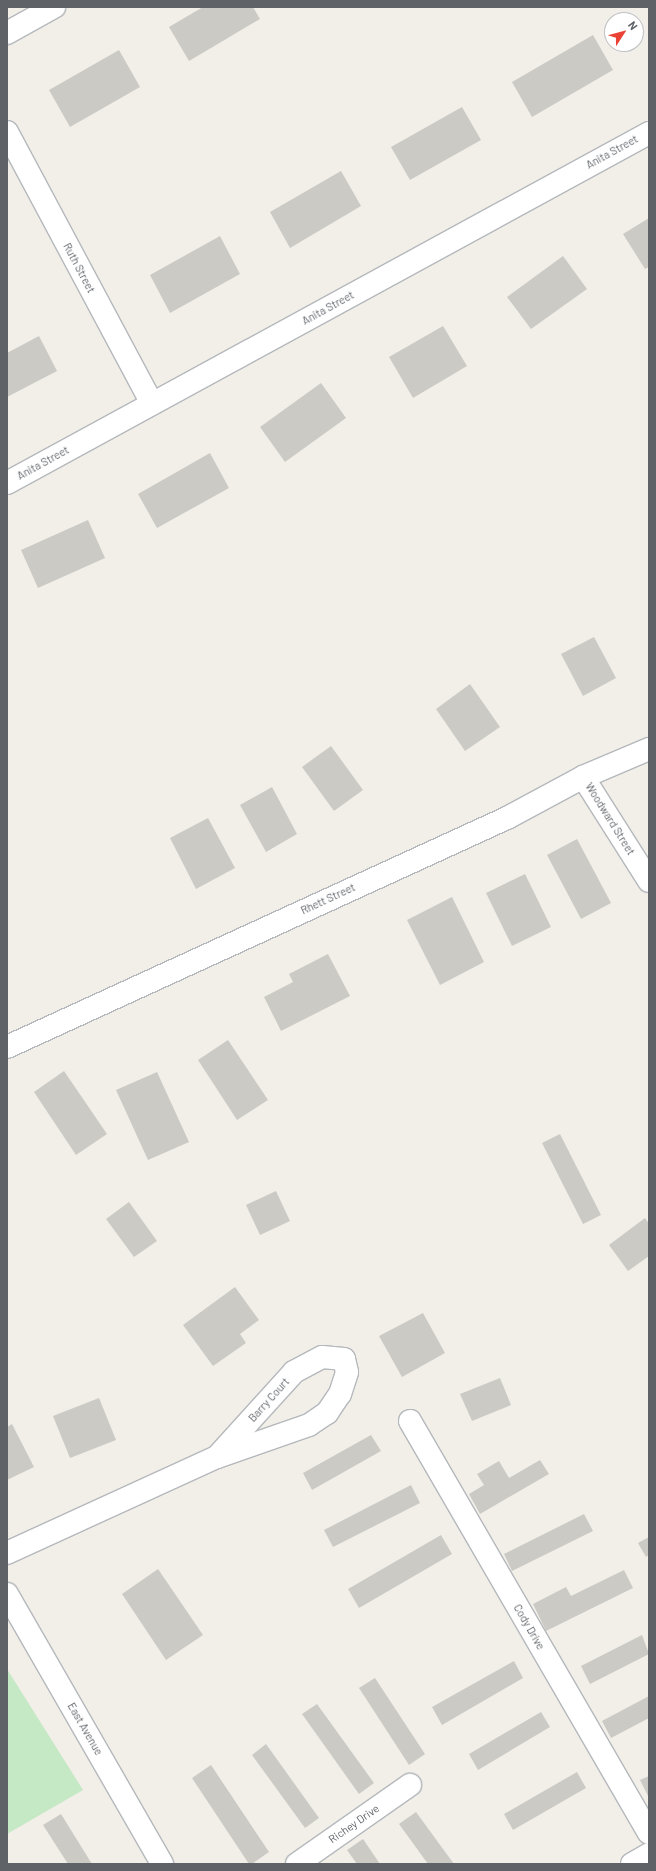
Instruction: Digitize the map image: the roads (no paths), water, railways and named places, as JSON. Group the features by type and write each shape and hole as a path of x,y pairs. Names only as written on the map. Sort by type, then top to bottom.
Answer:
{"street":[{"path":"7,33 54,7"},
{"name":"Ruth Street","path":"7,132 152,404"},
{"name":"Anita Street","path":"7,483 649,132"},
{"name":"Rhett Street","path":"7,1047 507,818 583,777 649,750"},
{"name":"Woodward Street","path":"583,777 649,881"},
{"name":"Barry Court","path":"7,1553 217,1457 309,1425 327,1413 340,1394 347,1372 344,1359 322,1358 294,1372 217,1457"},
{"name":"Cody Drive","path":"410,1421 649,1832"},
{"name":"East Avenue","path":"7,1594 162,1864"},
{"name":"Richey Drive","path":"297,1864 410,1785"},
{"path":"632,1864 649,1854"}]}
